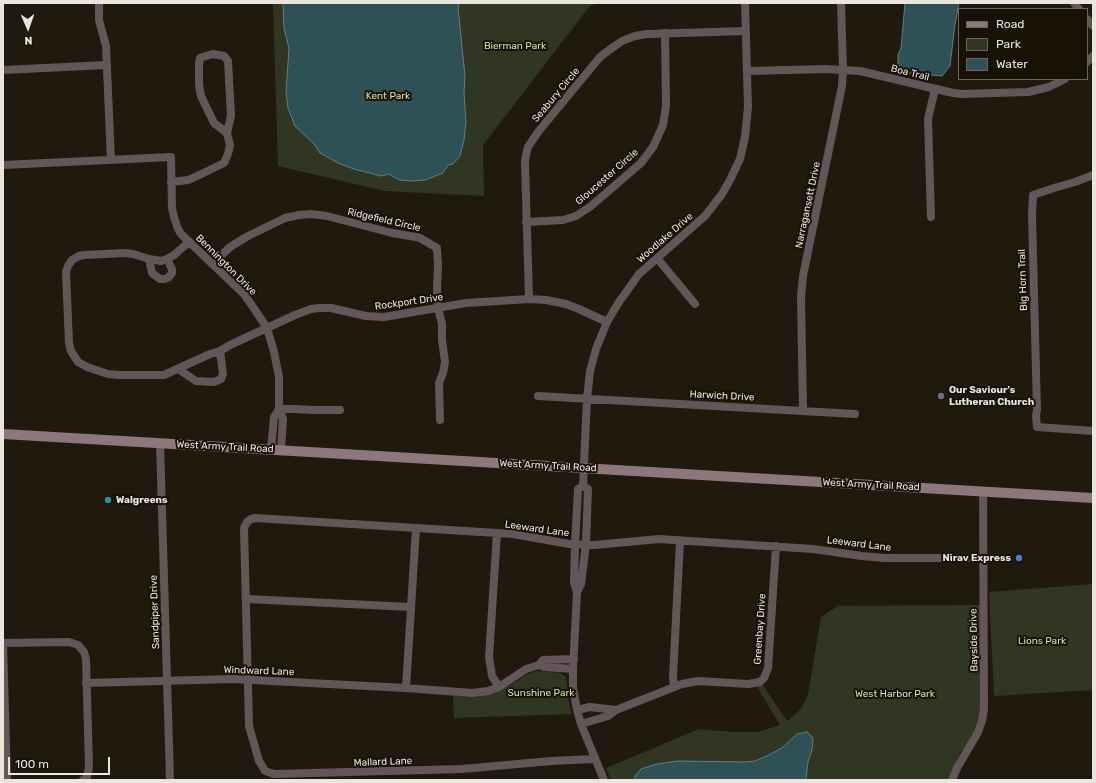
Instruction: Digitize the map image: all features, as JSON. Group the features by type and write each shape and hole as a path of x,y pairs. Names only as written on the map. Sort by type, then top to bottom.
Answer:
{"main road":[{"name":"West Army Trail Road","path":"3,434 1093,498"}],"street":[{"path":"3,165 111,160 106,46 99,20 98,3"},
{"name":"Woodlake Drive","path":"583,486 587,399 590,371 599,340 607,322 618,302 639,274 705,216 722,194 740,159 746,137 748,107 745,3"},
{"name":"Narragansett Drive","path":"803,411 801,297 840,97 843,70 841,3"},
{"name":"Seabury Circle","path":"529,299 525,162 528,147 538,132 600,57 622,42 635,36 647,34 746,31"},
{"name":"Gloucester Circle","path":"526,222 563,220 576,216 641,163 653,147 663,125 666,106 665,33"},
{"path":"171,182 193,178 224,163 227,157 230,145 226,133 214,123 201,96 199,77 200,58 213,54 224,56 228,61 231,116 226,133"},
{"path":"3,70 106,65"},
{"name":"Boa Trail","path":"747,71 826,69 860,71 962,94 1018,93 1041,89 1063,80"},
{"path":"931,217 928,119 935,89"},
{"name":"Bennington Drive","path":"111,160 171,157 172,208 181,234 244,294 267,328 278,369 279,409 283,419 276,450"},
{"name":"Big Horn Trail","path":"1093,175 1033,195 1032,216 1037,427 1093,432"},
{"name":"Ridgefield Circle","path":"212,264 230,247 277,222 286,218 311,214 392,234 420,238 437,248 438,308 442,324 442,340 446,362 439,383 440,420"},
{"path":"149,259 152,274 160,279 165,279 172,273 172,269 167,259 189,242"},
{"name":"Rockport Drive","path":"167,259 161,261 125,253 84,255 72,260 66,272 69,343 71,351 78,362 101,372 118,375 164,376 267,328 304,312 319,308 331,308 378,318 466,303 529,299 546,300 566,304 607,322"},
{"path":"657,258 695,304"},
{"path":"178,369 196,381 214,382 221,379 223,374 220,351"},
{"name":"Harwich Drive","path":"538,396 855,414"},
{"path":"279,409 296,408 313,410 340,410"},
{"name":"Sandpiper Drive","path":"160,443 170,780"},
{"name":"Woodlake Drive","path":"583,486 578,489 575,544 574,583 577,592 573,669 574,694 581,724 604,780"},
{"name":"Woodlake Drive","path":"577,592 581,584 586,544 588,489 583,486"},
{"name":"Bayside Drive","path":"952,780 957,768 978,732 984,709 983,492"},
{"name":"Leeward Lane","path":"248,680 244,528 247,522 255,518 518,534 575,544 620,543 659,539 813,549 884,558 983,557"},
{"path":"406,688 416,528"},
{"path":"497,533 489,657 492,676 499,687"},
{"path":"674,686 673,677 680,541"},
{"name":"Greenbay Drive","path":"581,724 608,716 616,710 674,686 690,682 698,681 748,684 760,682 764,678 768,668 776,546"},
{"path":"246,599 411,607"},
{"path":"7,780 3,643 69,642 78,644 85,656 89,767 87,777 83,780"},
{"name":"Windward Lane","path":"86,683 233,679 472,693 488,691 499,687 526,669 539,664 543,660 574,659"},
{"path":"539,664 544,667 573,669"},
{"name":"Mallard Lane","path":"248,680 250,733 259,761 265,771 274,774 462,770 551,761 595,760"},
{"name":"Greenbay Drive","path":"577,710 590,707 616,710"}],"green space":[{"name":"Kent Park","path":"273,3 598,3 589,7 483,145 484,196 385,191 278,166"},
{"name":"Lions Park","path":"1093,584 1093,690 994,696 989,592"},
{"name":"West Harbor Park","path":"980,605 981,703 979,720 958,757 949,780 611,780 606,768 699,729 734,732 758,732 780,725 757,687 762,684 787,721 800,710 808,695 821,617 838,606"},
{"name":"Sunshine Park","path":"536,671 560,673 566,677 569,703 572,714 454,718 453,696 472,697 492,694 511,685 525,675"}],"water":[{"name":"Kent Park","path":"283,3 459,3 458,8 465,76 464,93 466,122 460,156 453,164 448,165 443,173 425,180 399,180 389,174 381,176 354,169 338,163 320,153 314,144 295,126 288,108 286,92 289,48 284,28"},
{"path":"905,3 959,3 950,66 942,76 908,73 898,65 898,55 901,48"},
{"path":"807,732 813,738 812,750 805,780 635,780 635,776 641,769 657,764 677,761 755,761 783,747 797,734"}],"place":[{"name":"Our Saviour's Lutheran Church","path":"941,396"},
{"name":"Walgreens","path":"108,500"},
{"name":"Nirav Express","path":"1019,558"}],"park label":[{"name":"Bierman Park","path":"515,46"}]}
